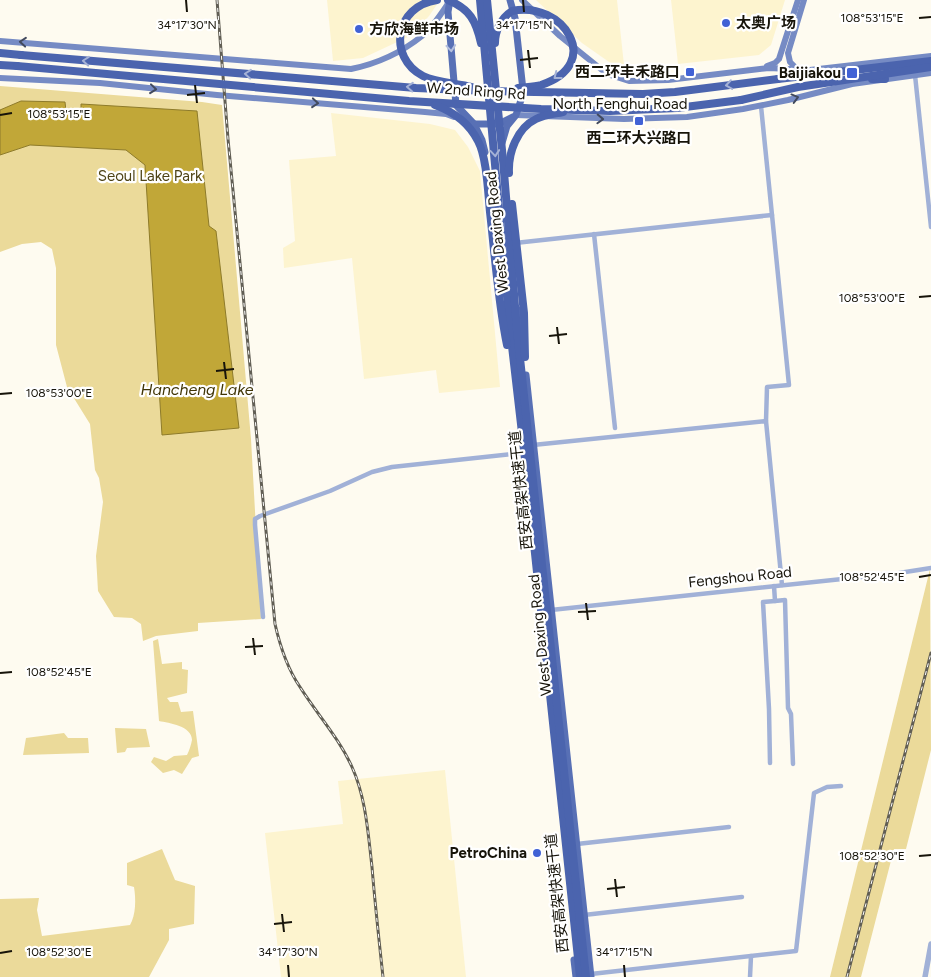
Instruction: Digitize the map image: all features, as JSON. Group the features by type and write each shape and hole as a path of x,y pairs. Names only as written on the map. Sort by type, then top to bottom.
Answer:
{"highway":[{"path":"437,0 423,3 404,20 400,38 405,58 409,65 422,76 488,91 539,86 552,81 568,66 573,53 574,38 570,27 564,18 548,6 529,6 513,10 500,23 495,34 494,67"},
{"name":"西安高架快速干道","path":"480,0 487,59 510,329 521,397 589,976"},
{"name":"西安高架快速干道","path":"487,0 521,397 570,874 578,977"},
{"path":"449,1 463,7 476,23 482,49 487,59"},
{"name":"W 2nd Ring Rd","path":"0,54 416,88 643,94 778,79 796,72 931,61"},
{"name":"W 2nd Ring Rd","path":"0,65 408,101 610,111 678,108 741,100 798,87 931,67"},
{"path":"796,72 810,70"},
{"path":"840,80 885,79"},
{"path":"408,101 431,104 447,110 464,122 478,142 487,180 502,318 521,397"},
{"path":"521,397 524,313 510,185 509,166 511,153 526,127 537,118 568,112 610,111"}],"main road":[{"name":"West Daxing Road","path":"510,0 515,18 523,83 522,97 516,116 507,126 502,141 589,976"},
{"name":"North Fenghui Road","path":"522,0 560,36 601,69 608,74 629,81 668,80 777,67 796,72"},
{"path":"758,69 775,63 779,59 798,0"},
{"path":"796,72 790,62 788,53 804,0"},
{"path":"449,1 448,12 456,105 474,124"},
{"path":"0,41 351,69 371,64 422,36 436,21 449,1"},
{"path":"810,70 931,56"},
{"name":"North Fenghui Road","path":"516,116 624,119 687,117 762,106 836,88 885,79 931,74"},
{"path":"0,78 100,83 217,95 432,112 446,114 474,124 500,124 516,116"},
{"name":"West Daxing Road","path":"474,124 482,140 487,159 578,977"}],"street":[{"path":"915,75 931,226"},
{"path":"762,106 790,385 767,387 766,422 782,585"},
{"path":"512,243 772,215"},
{"path":"594,234 615,428"},
{"path":"533,445 766,422"},
{"path":"263,617 255,519 330,491 372,472 392,467 521,453"},
{"name":"Fengshou Road","path":"551,610 931,568"},
{"path":"774,586 775,601"},
{"path":"770,763 763,602 785,600 788,708 791,714 792,764"},
{"path":"589,976 796,951 814,793 827,787 841,786"},
{"path":"576,844 729,827"},
{"path":"584,915 742,897"},
{"path":"925,977 931,944"},
{"path":"750,977 751,956"}],"shaded area":[{"path":"327,0 440,0 429,16 410,36 363,58 333,61"},
{"path":"536,0 617,0 624,65 612,64 582,43"},
{"name":"太奥广场","path":"671,0 785,0 771,45 759,55 678,64"},
{"path":"331,113 430,124 455,130 468,147 480,171 500,387 439,393 436,370 364,379 352,258 284,268 283,248 295,241 289,160 336,156"},
{"path":"445,770 466,977 281,977 265,833 343,824 338,781"}],"green space":[{"name":"Seoul Lake Park","path":"0,86 222,105 251,439 261,619 198,623 198,631 156,636 143,641 141,624 132,618 114,617 98,591 96,556 103,502 99,478 95,470 90,424 67,387 56,345 56,268 52,249 41,242 22,244 0,252"},
{"path":"930,569 931,750 906,849 894,849 861,977 830,977"},
{"path":"158,639 162,664 182,662 182,669 188,670 187,693 167,698 170,702 178,702 181,712 193,711 199,756 192,758 182,774 174,770 163,773 151,762 154,757 166,761 174,756 187,755 192,740 191,735 184,728 159,721 153,641"},
{"path":"115,728 146,729 150,747 127,748 125,752 117,753"},
{"path":"64,733 68,738 88,738 89,753 23,755 26,738"},
{"path":"162,849 175,880 195,886 194,924 169,929 169,940 149,977 0,977 0,899 39,898 37,910 42,936 130,925 134,912 135,897 134,887 127,885 127,863"}],"water":[{"name":"Hancheng Lake","path":"21,101 65,102 66,111 81,111 81,104 197,111 209,226 216,231 239,428 162,435 145,165 126,150 30,145 0,155 0,110"}],"railway":[{"path":"217,0 228,139 275,624 282,649 295,680 341,746 357,779 366,816 383,977"},
{"path":"847,977 931,653"}],"place":[{"name":"太奥广场","path":"726,23"},
{"name":"方欣海鲜市场","path":"359,29"},
{"name":"西二环丰禾路口","path":"690,72"},
{"name":"Baijiakou","path":"852,73"},
{"name":"西二环大兴路口","path":"639,121"},
{"name":"PetroChina","path":"537,853"}]}
